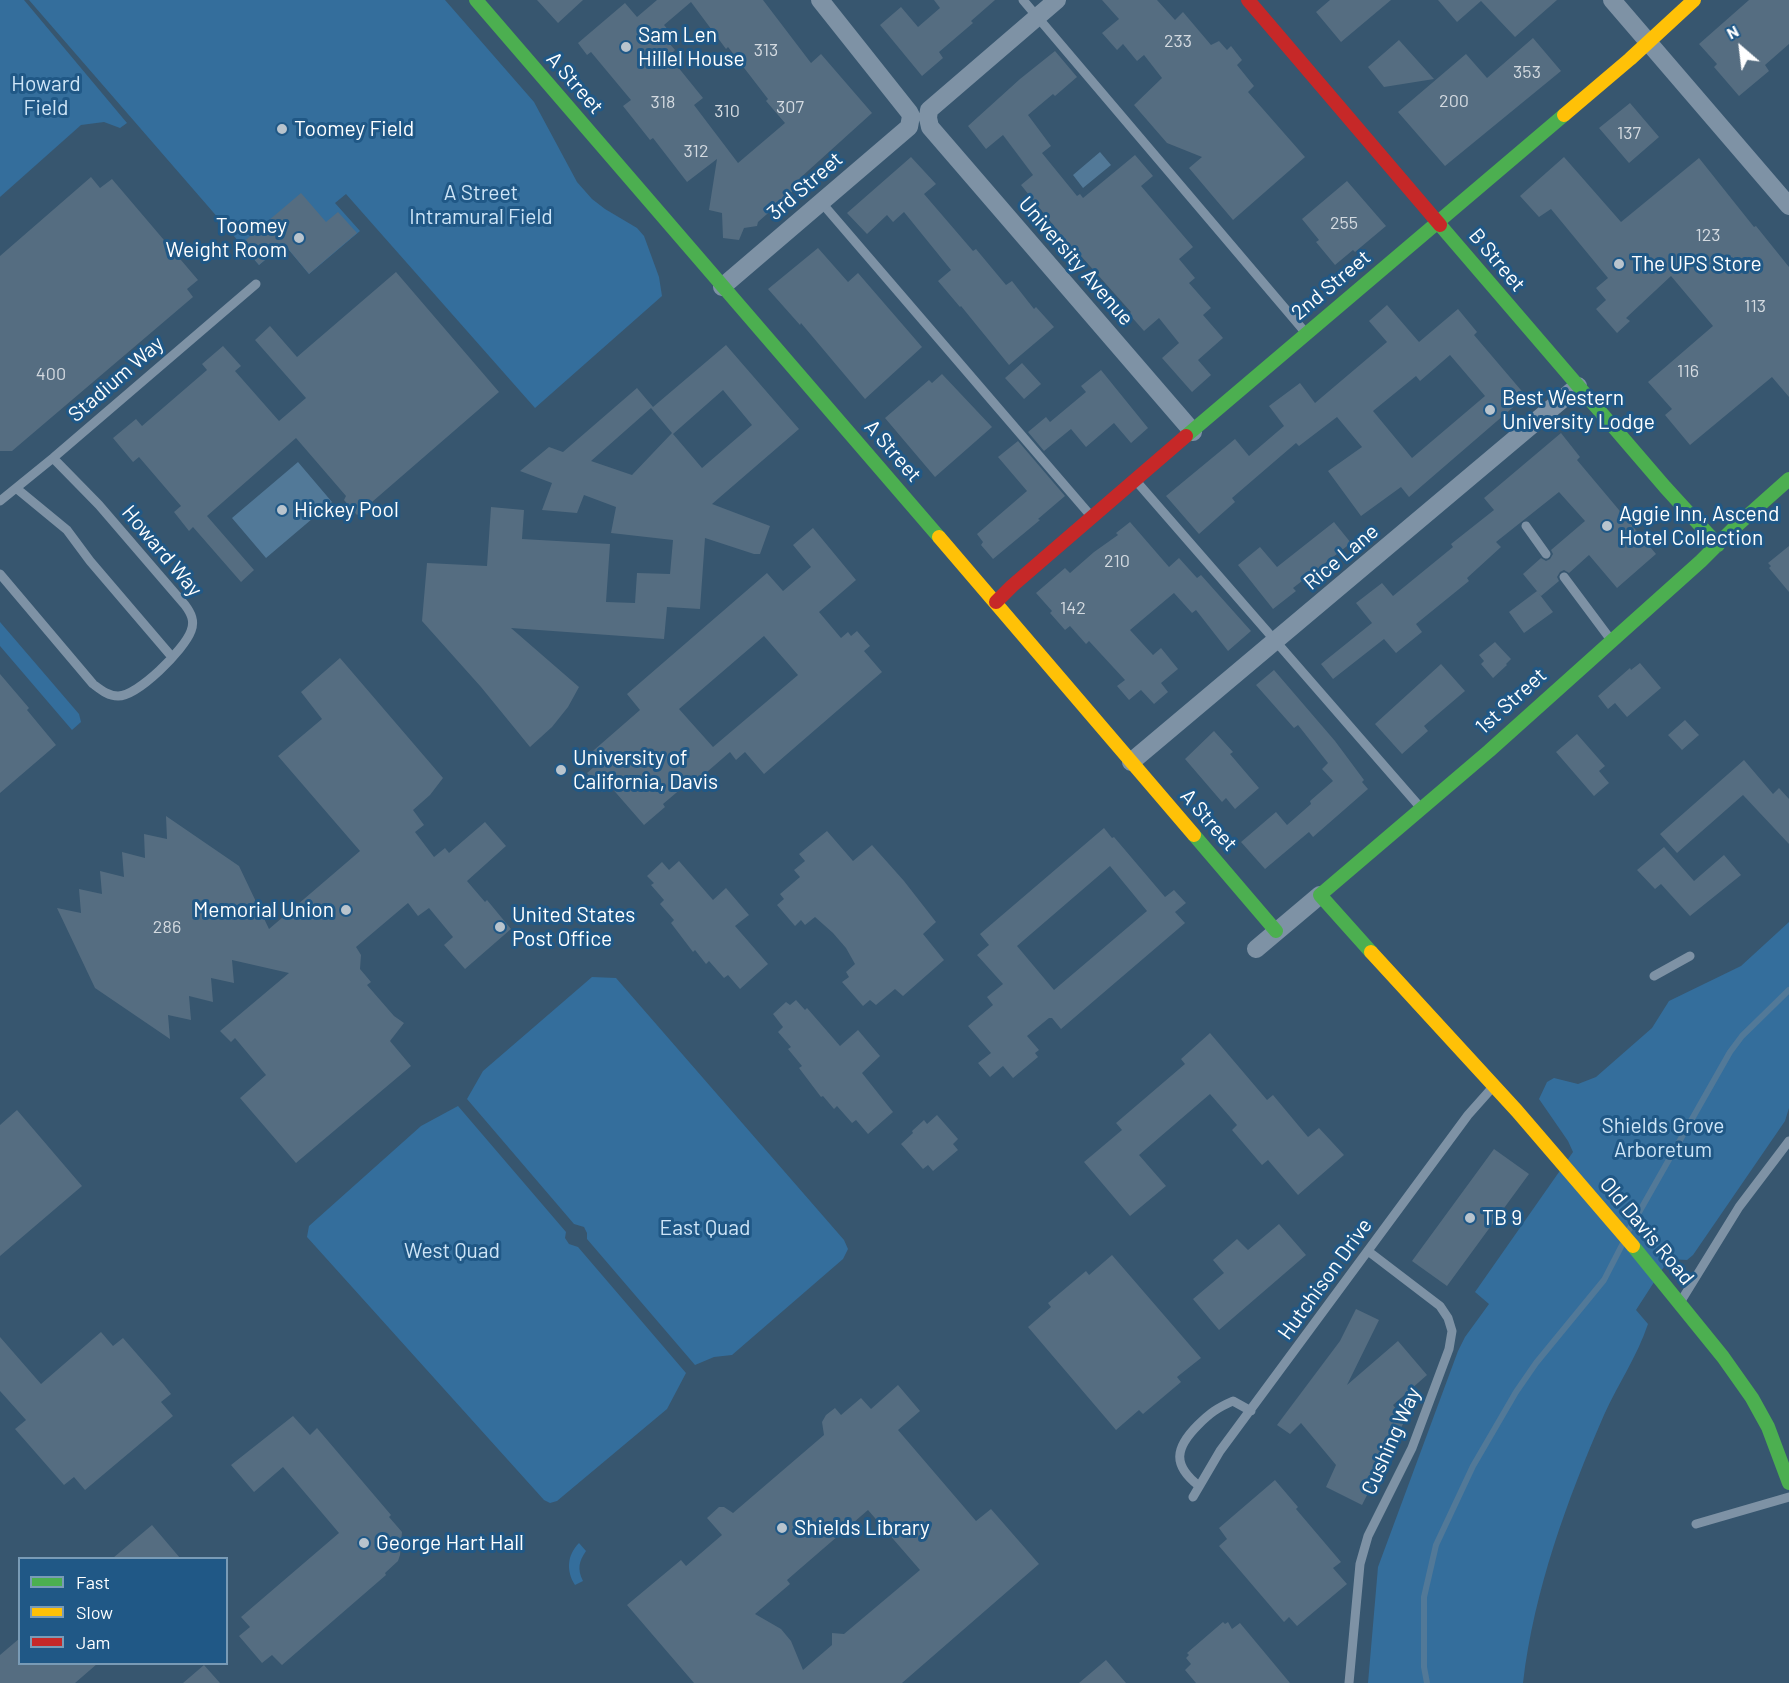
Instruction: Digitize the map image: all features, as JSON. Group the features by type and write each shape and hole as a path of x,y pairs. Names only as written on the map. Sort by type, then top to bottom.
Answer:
{"street":[{"name":"A Street","path":"476,0 996,602 1276,931"},
{"name":"University Avenue","path":"820,0 1193,432"},
{"name":"3rd Street","path":"722,287 1057,0"},
{"name":"B Street","path":"1248,0 1665,487 1718,544"},
{"path":"1612,0 1789,206"},
{"name":"2nd Street","path":"996,602 1694,0"},
{"name":"Rice Lane","path":"1131,762 1578,386"},
{"name":"1st Street","path":"1256,949 1611,641 1789,479"},
{"name":"Old Davis Road","path":"1320,895 1517,1111 1680,1303 1752,1398 1768,1427 1789,1483"}],"lane":[{"path":"1023,0 1306,333"},
{"path":"821,202 1093,518"},
{"name":"Stadium Way","path":"0,501 256,284"},
{"name":"Howard Way","path":"0,574 93,684 104,693 116,696 127,695 153,676 172,657 192,630 193,620 190,612 99,505 53,458"},
{"path":"1136,481 1421,808"},
{"path":"16,488 67,530 90,561 172,657"},
{"path":"1526,526 1546,554"},
{"path":"1564,577 1611,641"},
{"path":"1654,976 1690,956"},
{"name":"Hutchison Drive","path":"1193,1497 1215,1459 1468,1115 1493,1087"},
{"path":"1680,1303 1739,1207 1789,1142"},
{"name":"Cushing Way","path":"1349,1683 1360,1564 1368,1536 1412,1448 1449,1349 1452,1331 1448,1318 1440,1306 1368,1251"},
{"path":"1199,1486 1187,1477 1180,1464 1179,1453 1186,1436 1216,1408 1233,1401 1251,1411"},
{"path":"1696,1524 1789,1497"}],"green space":[{"name":"Howard Field","path":"0,0 24,0 127,123 120,128 104,122 81,125 0,197"},
{"name":"A Street Intramural Field","path":"29,0 445,0 534,102 577,182 592,199 637,228 644,236 659,277 662,296 535,408 346,194 335,203 360,231 309,274 284,244 259,265"},
{"path":"0,622 79,714 81,722 72,730 0,646"},
{"name":"Shields Grove Arboretum","path":"1789,922 1789,1108 1785,1121 1693,1255 1687,1260 1669,1259 1636,1310 1648,1324 1604,1415 1565,1513 1535,1614 1523,1683 1368,1683 1378,1567 1458,1351 1465,1337 1489,1304 1475,1292 1573,1152 1539,1099 1547,1082 1554,1078 1578,1084 1596,1077 1652,1028 1669,1001 1741,966"},
{"name":"East Quad","path":"592,977 616,978 844,1240 848,1249 843,1259 732,1355 714,1357 695,1365 587,1239 584,1227 574,1224 467,1099 483,1071"},
{"name":"West Quad","path":"458,1106 566,1232 565,1238 569,1244 578,1247 686,1373 667,1409 557,1501 550,1503 544,1500 307,1237 309,1226 421,1126"},
{"path":"579,1543 586,1551 580,1565 583,1581 575,1585 570,1574 569,1563"}],"shaded area":[{"path":"1100,152 1111,165 1083,188 1073,175"},
{"name":"Hickey Pool","path":"298,462 332,502 266,558 232,518"}],"building":[{"path":"537,0 583,0 558,23"},
{"path":"657,0 763,0 811,63 821,54 872,113 799,179 802,183 758,222 757,226 744,228 739,240 723,238 722,213 709,210 717,159 687,182 653,138 650,140 623,106 631,100 591,52 587,55 578,43 625,3 637,17","holes":["691,2 726,49 728,47 768,99 766,101 785,123 738,163 694,105 703,98 669,56 675,50 663,36 669,31 664,25"]},
{"path":"934,0 995,0 971,21 973,23 939,52 943,58 922,76 880,25 901,7 918,27 940,8"},
{"path":"1102,0 1157,0 1175,20 1183,12 1211,45 1219,41 1227,50 1231,46 1242,60 1237,65 1254,86 1248,92 1305,157 1233,220 1189,168 1202,157 1167,143 1134,105 1162,78 1144,55 1137,61 1123,44 1117,50 1102,33 1119,19"},
{"path":"1330,0 1391,0 1341,42 1316,12"},
{"path":"1438,0 1557,0 1515,37 1481,1 1457,22"},
{"path":"1749,0 1789,0 1789,44 1765,65 1769,71 1739,96 1714,67 1717,64 1699,44"},
{"path":"1533,38 1561,71 1445,166 1398,112 1466,54 1487,78"},
{"path":"1399,40 1434,79 1384,87 1368,67"},
{"path":"1055,51 1077,77 1028,115 1051,146 1042,153 1077,196 1080,194 1083,198 1135,155 1153,176 1141,186 1193,247 1179,259 1195,278 1189,283 1211,308 1203,315 1223,338 1198,360 1211,375 1192,392 1162,358 1179,343 1159,318 1144,331 1129,314 1131,312 1071,247 1021,185 1033,175 1003,135 986,149 968,126"},
{"path":"1630,103 1659,137 1629,163 1599,128"},
{"path":"911,157 936,184 924,194 973,251 976,249 1006,285 1012,281 1034,309 1036,307 1054,327 1009,365 938,281 951,270 904,212 893,222 887,215 867,234 847,213"},
{"path":"1564,157 1621,222 1699,158 1789,267 1789,397 1772,377 1690,445 1665,415 1672,409 1648,382 1713,326 1671,276 1626,318 1630,321 1617,333 1596,309 1606,300 1596,288 1608,278 1551,209 1539,217 1520,196"},
{"path":"91,177 100,188 112,179 198,280 187,289 193,297 12,451 0,451 0,256"},
{"path":"1347,181 1386,226 1355,252 1353,250 1335,265 1316,242 1319,240 1302,219"},
{"name":"Toomey Weight Room","path":"301,193 326,222 338,212 357,233 309,274 284,244 259,265 241,244"},
{"path":"818,248 848,282 858,273 922,347 865,399 801,323 800,325 768,289"},
{"path":"396,272 499,392 357,515 344,500 346,496 296,438 207,516 254,570 241,582 193,527 189,531 174,512 181,506 139,457 133,462 113,438 136,419 142,426 207,370 202,364 223,346 241,366 235,371 279,421 306,398 255,340 270,326 297,357"},
{"path":"1387,305 1419,342 1458,309 1477,332 1474,335 1526,396 1409,497 1401,487 1361,516 1328,471 1362,447 1337,417 1299,446 1296,443 1232,498 1235,502 1199,534 1166,496 1235,439 1249,456 1284,426 1269,406 1300,383 1315,403 1387,342 1369,321","holes":["1450,355 1485,396 1412,458 1373,411 1416,376 1420,381"]},
{"path":"726,345 799,429 712,504 770,526 760,554 705,538 700,609 667,607 664,639 511,628 579,687 568,707 552,727 530,747 481,687 422,621 427,563 487,566 491,507 524,510 522,539 610,544 606,602 635,603 637,573 670,574 673,540 611,533 616,507 584,495 577,513 542,510 552,483 520,471 549,447 563,452 637,388 653,407","holes":["723,390 752,425 702,468 673,434","651,408 672,433 632,475 591,461"]},
{"path":"1022,363 1041,384 1024,399 1005,378"},
{"path":"1101,370 1148,428 1131,443 1114,423 1086,447 1071,429 1044,451 1028,432 1046,417 1050,422 1086,392 1081,386"},
{"path":"942,374 992,427 935,477 885,418 929,380 932,383"},
{"path":"1561,433 1580,457 1577,460 1656,554 1617,588 1589,555 1569,573 1564,570 1560,572 1557,577 1559,581 1541,596 1523,574 1541,558 1546,561 1550,559 1553,554 1551,550 1585,521 1559,492 1496,542 1501,547 1467,578 1469,581 1416,624 1422,632 1396,653 1384,639 1333,679 1321,664 1372,623 1356,603 1382,583 1393,596 1453,547 1451,544 1494,510 1484,498"},
{"path":"1018,441 1065,496 993,559 981,545 983,542 977,534 1027,491 998,457"},
{"path":"1130,522 1169,567 1179,558 1197,578 1201,575 1251,631 1228,651 1196,610 1192,613 1174,593 1130,630 1153,655 1161,648 1178,669 1161,683 1168,692 1154,704 1141,690 1129,700 1117,686 1125,680 1089,641 1086,644 1070,626 1065,630 1036,593 1065,568 1070,573 1118,535 1116,533"},
{"path":"1334,522 1351,543 1293,588 1296,591 1273,609 1238,565 1260,547 1277,567"},
{"path":"813,528 856,580 819,612 841,638 848,632 851,636 857,631 870,646 864,651 882,672 764,774 745,752 736,760 730,752 692,785 689,782 663,804 665,807 644,825 610,786 602,792 587,773 594,767 586,757 640,710 627,694 767,573 783,591 811,567 793,545","holes":["764,636 798,675 713,747 679,709"]},
{"path":"1789,546 1789,592 1769,568 1771,566 1768,563"},
{"path":"1537,591 1553,612 1524,633 1509,612"},
{"path":"1495,642 1511,659 1493,678 1481,664 1484,661 1479,655"},
{"name":"Memorial Union","path":"340,658 443,778 430,795 413,810 424,825 415,832 434,857 445,848 449,853 485,822 506,846 467,881 485,902 487,900 511,929 465,969 444,945 453,937 429,908 418,916 408,903 356,947 361,955 360,969 371,982 367,985 394,1016 404,1023 390,1041 411,1066 296,1163 240,1098 266,1075 235,1038 231,1042 220,1031 289,973 232,960 234,983 211,978 213,1002 189,996 191,1020 168,1015 170,1039 95,988 57,908 81,913 79,889 102,894 100,871 124,877 122,852 145,858 144,834 167,839 166,816 239,866 269,929 360,851 278,756 322,719 301,692"},
{"path":"1640,663 1661,688 1627,717 1615,703 1608,709 1598,696 1630,668 1631,670"},
{"path":"1441,664 1465,691 1424,726 1428,731 1402,754 1375,724"},
{"path":"1274,670 1335,741 1364,780 1362,782 1368,789 1313,837 1309,832 1265,869 1241,842 1276,812 1287,825 1333,781 1322,769 1328,763 1298,725 1294,728 1256,685"},
{"path":"0,674 56,745 0,793"},
{"path":"1685,720 1699,735 1682,750 1668,735"},
{"path":"1214,731 1233,752 1230,754 1259,788 1235,809 1226,798 1222,802 1185,759"},
{"path":"1577,734 1605,766 1599,771 1609,783 1594,796 1556,752"},
{"path":"1744,760 1773,794 1779,788 1789,799 1789,844 1743,795 1677,853 1660,834"},
{"path":"1104,828 1165,897 1174,890 1186,903 1175,912 1185,923 1061,1029 1052,1018 1049,1018 1027,1036 1039,1050 1035,1053 1038,1057 1013,1078 1003,1066 990,1077 978,1063 991,1053 968,1026 993,1005 987,997 1003,984 977,955 989,945 980,934","holes":["1110,866 1147,911 1054,990 1017,946"]},
{"path":"827,831 853,861 872,845 936,922 923,934 944,960 903,996 895,989 876,1005 870,1000 863,1006 842,982 849,977 846,972 855,964 846,948 815,917 805,925 801,920 795,926 777,905 784,899 780,894 800,877 794,870 805,861 799,854"},
{"path":"1664,847 1694,881 1724,855 1741,875 1690,916 1661,884 1655,889 1637,870"},
{"path":"679,861 713,900 726,888 749,915 735,926 768,964 740,989 728,975 724,978 709,961 706,964 695,950 693,952 671,923 674,920 660,904 664,900 651,885 654,883 647,876 662,862 669,870"},
{"path":"796,1000 805,1010 807,1008 840,1046 858,1030 880,1056 862,1073 893,1112 868,1134 856,1120 852,1123 837,1106 834,1109 823,1096 821,1097 799,1068 802,1066 788,1049 791,1047 778,1032 783,1027 773,1014 786,1002 790,1005"},
{"path":"1210,1033 1267,1100 1273,1095 1308,1137 1319,1128 1344,1155 1298,1195 1268,1160 1262,1165 1232,1130 1237,1125 1210,1094 1139,1155 1166,1186 1130,1216 1084,1162 1122,1130 1116,1123 1185,1064 1181,1059"},
{"path":"17,1110 82,1186 0,1256 0,1125"},
{"path":"937,1115 958,1139 953,1144 958,1150 933,1171 928,1165 923,1169 901,1144 924,1120 927,1124"},
{"name":"TB 9","path":"1494,1149 1529,1174 1447,1286 1412,1261"},
{"path":"1279,1224 1306,1255 1219,1330 1193,1299 1224,1273 1213,1260 1237,1239 1248,1250"},
{"path":"1112,1255 1201,1358 1177,1377 1181,1382 1143,1414 1139,1410 1116,1430 1028,1327 1051,1307 1048,1303 1086,1271 1089,1275"},
{"path":"1356,1309 1379,1320 1347,1385 1398,1341 1427,1375 1393,1405 1405,1420 1362,1505 1326,1487 1336,1465 1301,1423 1290,1434 1277,1425 1340,1341"},
{"path":"101,1332 113,1346 123,1338 164,1385 171,1394 161,1402 173,1416 85,1490 74,1477 64,1485 15,1429 26,1420 0,1391 0,1337 41,1384"},
{"name":"Shields Library","path":"898,1385 920,1411 898,1430 976,1521 991,1509 1039,1564 902,1683 694,1683 627,1605 681,1560 686,1566 722,1535 707,1518 719,1507 724,1507 733,1513 824,1435 822,1422 826,1415 835,1408 841,1415 861,1398 871,1409","holes":["868,1510 920,1570 844,1634 832,1633 832,1645 803,1670 791,1641 781,1629 755,1614 790,1584 787,1580"]},
{"name":"George Hart Hall","path":"293,1416 310,1435 317,1428 391,1515 389,1517 402,1532 398,1561 385,1573 386,1575 282,1665 272,1655 262,1663 239,1636 250,1627 241,1617 339,1533 283,1467 254,1492 231,1465"},
{"path":"1275,1480 1298,1507 1296,1509 1341,1562 1333,1568 1347,1584 1297,1626 1289,1617 1284,1622 1219,1546 1227,1539 1219,1528"},
{"path":"152,1525 179,1557 114,1557"},
{"path":"1223,1622 1225,1624 1228,1622 1232,1629 1240,1623 1290,1683 1196,1683 1185,1670 1191,1664 1186,1658 1189,1655 1187,1653"},
{"path":"18,1640 18,1665 96,1665 75,1683 0,1683 0,1655"},
{"path":"1106,1660 1126,1683 1079,1683"},
{"path":"204,1665 220,1683 183,1683"}],"waterway":[{"path":"1629,1230 1730,1052 1742,1036 1789,990"},
{"path":"1427,1683 1424,1667 1424,1597 1436,1545 1473,1466 1516,1392 1536,1363 1604,1280 1622,1245"}],"traffic: fast":[{"path":"476,0 939,537"},
{"path":"1186,436 1564,115"},
{"path":"1440,225 1665,487 1718,545"},
{"path":"1371,952 1320,895 1489,751 1789,479"},
{"path":"1194,835 1276,931"},
{"path":"1633,1246 1723,1357 1752,1398 1768,1427 1789,1483"}],"traffic: slow":[{"path":"1564,115 1694,0"},
{"path":"939,537 1194,835"},
{"path":"1371,952 1517,1111 1633,1246"}],"traffic: jam":[{"path":"1248,0 1440,225"},
{"path":"996,602 1186,436"}],"place":[{"name":"Sam Len Hillel House","path":"626,47"},
{"name":"Toomey Field","path":"282,129"},
{"name":"Toomey Weight Room","path":"299,238"},
{"name":"The UPS Store","path":"1619,264"},
{"name":"Best Western University Lodge","path":"1490,410"},
{"name":"Hickey Pool","path":"282,510"},
{"name":"Aggie Inn, Ascend Hotel Collection","path":"1607,526"},
{"name":"University of California, Davis","path":"561,770"},
{"name":"Memorial Union","path":"346,910"},
{"name":"United States Post Office","path":"500,927"},
{"name":"TB 9","path":"1470,1218"},
{"name":"Shields Library","path":"782,1528"},
{"name":"George Hart Hall","path":"364,1543"}]}
